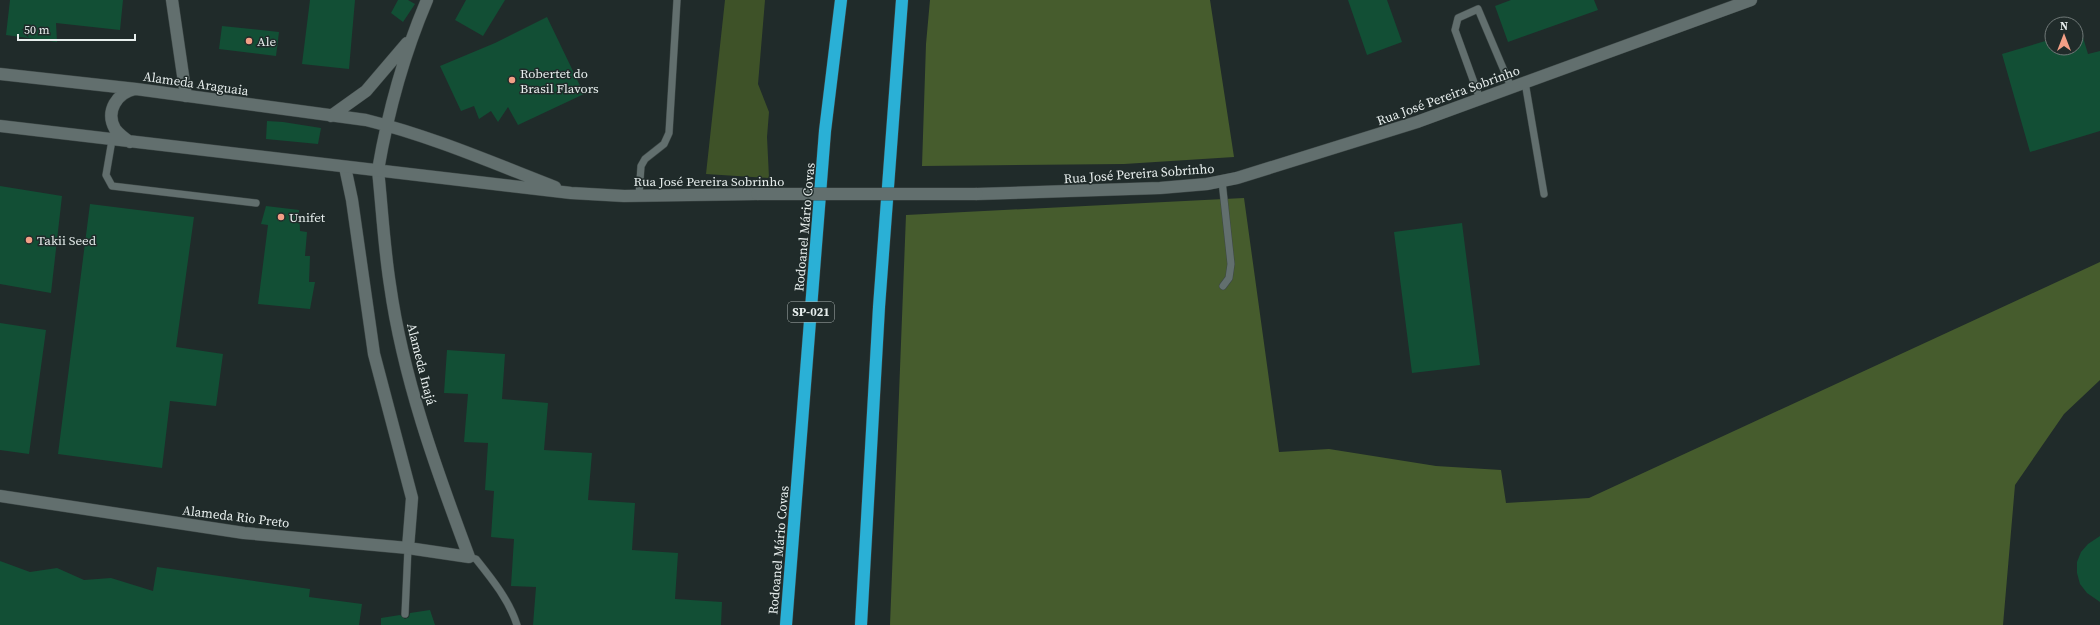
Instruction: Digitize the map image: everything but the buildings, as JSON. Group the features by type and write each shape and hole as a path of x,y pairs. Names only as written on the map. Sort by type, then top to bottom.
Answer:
{"highway":[{"name":"Rodoanel Mário Covas","path":"786,625 826,131 841,0"},
{"path":"861,625 879,307 902,0"}],"street":[{"path":"172,0 186,96"},
{"path":"330,116 366,91 410,39 427,0"},
{"name":"Rua José Pereira Sobrinho","path":"378,170 571,193 639,195 977,194 1160,188 1207,184 1334,150 1417,122 1751,0"},
{"name":"Alameda Inajá","path":"410,39 387,125 378,170 390,285 400,340 442,487 469,557"},
{"name":"Alameda Araguaia","path":"0,74 136,89 387,125"},
{"path":"130,142 116,129 112,112 114,103 120,96 127,91 136,89"},
{"name":"Rua José Pereira Sobrinho","path":"387,125 475,156 571,193"},
{"path":"0,126 378,170"},
{"path":"345,167 352,200 374,354 412,498 408,548"},
{"name":"Alameda Rio Preto","path":"0,496 244,533 408,548 469,557"}],"lane":[{"path":"639,195 642,166 645,159 664,144 669,133 677,0"},
{"path":"1480,99 1454,30 1458,18 1478,9 1511,87"},
{"path":"1525,82 1544,194"},
{"path":"112,140 106,175 112,186 256,202"},
{"path":"1222,181 1231,264 1229,278 1223,286"},
{"path":"405,614 408,548"},
{"path":"469,557 476,558 495,582 505,598 517,625"}],"green space":[{"path":"725,0 765,0 758,84 769,112 767,137 769,178 706,174"},
{"path":"930,0 1210,0 1234,157 1124,164 922,166 926,44"},
{"path":"1244,198 1279,452 1329,449 1436,466 1501,470 1506,503 1589,498 2100,262 2100,380 2064,414 2015,485 2003,625 890,625 906,215"}],"place":[{"name":"Ale","path":"249,41"},
{"name":"Robertet do Brasil Flavors","path":"512,80"},
{"name":"Unifet","path":"281,217"},
{"name":"Takii Seed","path":"29,240"}]}
